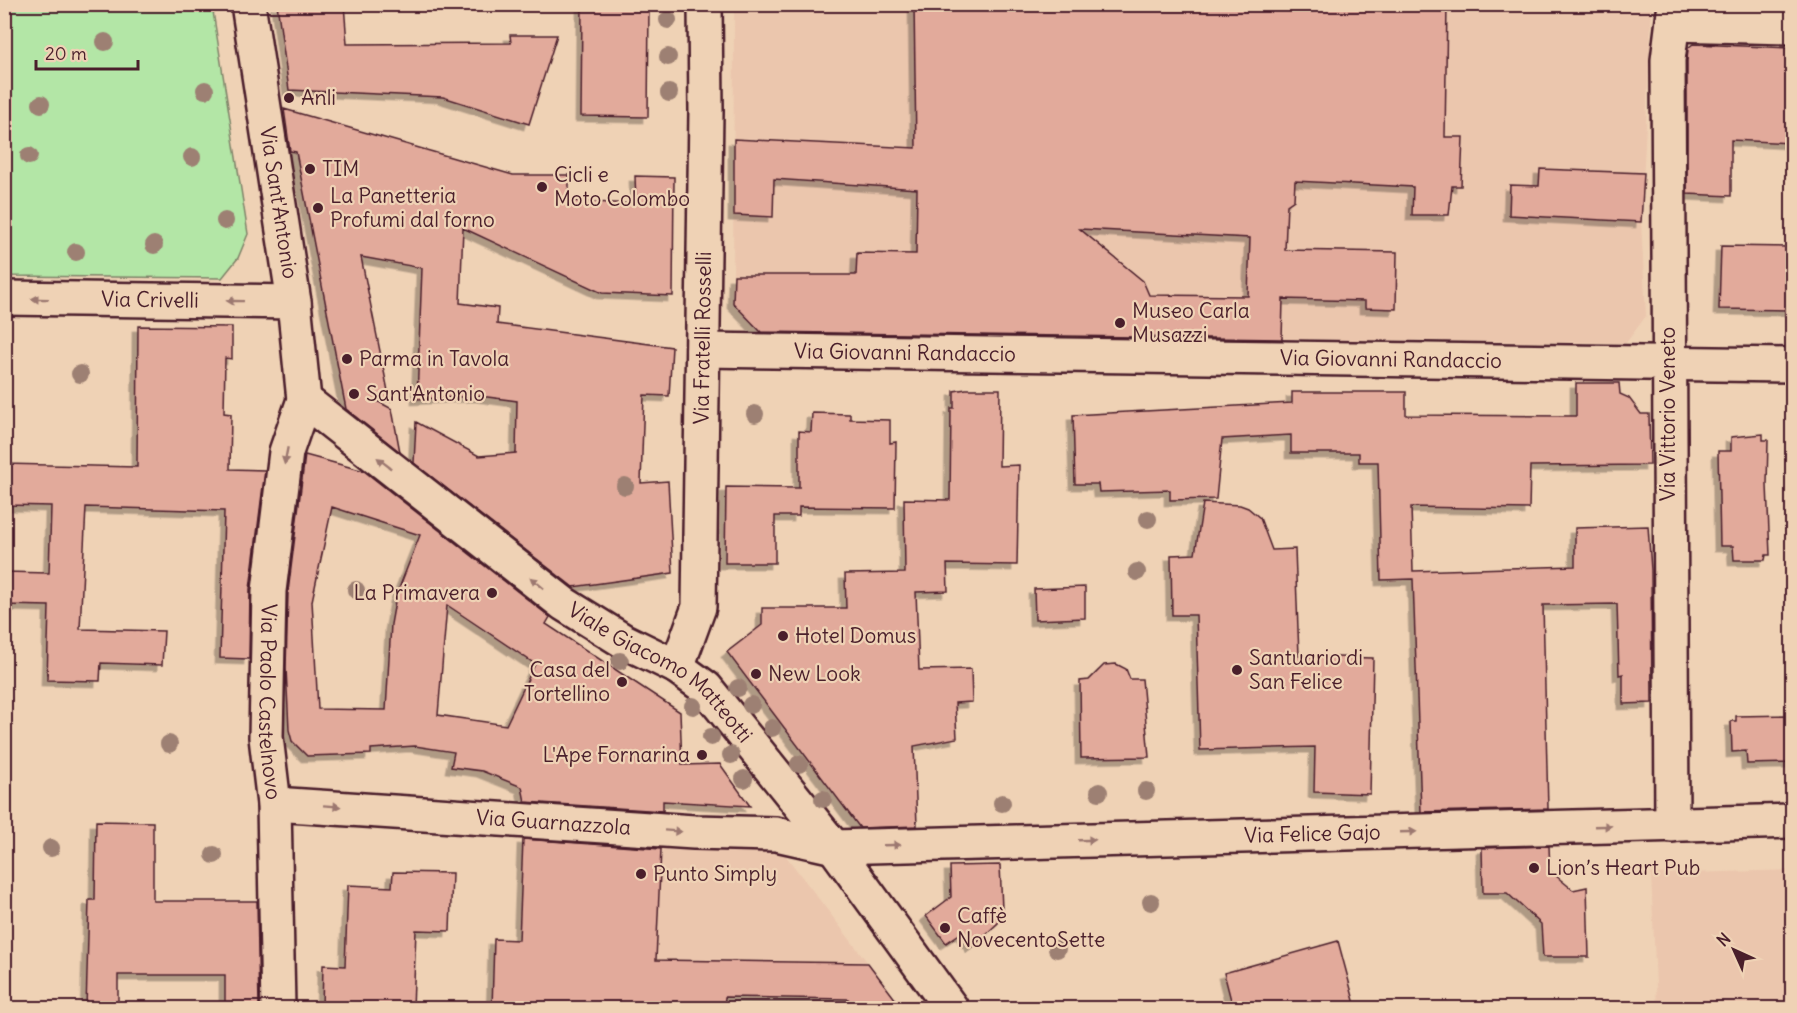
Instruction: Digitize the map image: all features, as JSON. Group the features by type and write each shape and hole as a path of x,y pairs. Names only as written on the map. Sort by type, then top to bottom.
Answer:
{"street":[{"name":"Via Sant'Antonio","path":"249,4 294,302 304,400"},
{"name":"Via Fratelli Rosselli","path":"677,667 699,607 705,4"},
{"path":"1674,14 1792,27"},
{"name":"Via Vittorio Veneto","path":"1672,825 1668,60 1674,14"},
{"name":"Via Crivelli","path":"4,298 294,302"},
{"name":"Via Giovanni Randaccio","path":"703,350 1792,365"},
{"name":"Viale Giacomo Matteotti","path":"304,400 564,604 622,640 677,667 706,688 834,847 951,1008"},
{"name":"Via Paolo Castelnovo","path":"278,1008 274,804 266,737 269,591 286,452 304,400"},
{"name":"Via Guarnazzola","path":"274,804 694,832 776,834 834,847"},
{"name":"Via Felice Gajo","path":"834,847 1792,821"}],"shaded area":[{"path":"734,5 1652,5 1641,222 1646,316 1626,343 761,333 733,303"},
{"path":"523,834 779,847 868,963 650,960 494,939 519,939"},
{"path":"1792,870 1792,1008 1657,1008 1651,874"}],"green space":[{"path":"5,4 212,5 248,234 238,258 222,278 5,276"}],"building":[{"path":"277,4 344,4 347,44 511,43 510,35 557,35 529,124 443,97 289,90"},
{"path":"582,4 649,4 648,117 581,116"},
{"path":"914,4 1447,4 1445,137 1463,137 1461,186 1452,186 1449,215 1412,215 1413,187 1295,181 1294,200 1287,205 1285,250 1397,252 1396,309 1365,308 1365,301 1283,299 1282,339 761,332 733,303 734,275 856,275 857,253 916,254 917,189 774,179 773,217 734,215 734,139 916,148","holes":["1080,229 1250,238 1248,296 1149,295 1143,281"]},
{"path":"1693,44 1792,48 1792,143 1731,140 1731,196 1687,194 1687,61 1688,48"},
{"path":"284,109 513,175 569,175 569,201 636,204 635,176 674,177 673,296 602,293 463,228 460,303 498,308 497,324 672,347 669,396 644,395 641,483 668,481 673,573 573,587 414,463 416,422 479,456 516,453 517,401 480,396 417,399 422,268 361,257 390,401 377,401 392,409 400,452 346,409 296,152 290,151"},
{"path":"1540,169 1644,173 1641,222 1509,215 1510,185 1539,186"},
{"path":"1721,246 1792,247 1792,310 1719,309"},
{"path":"138,326 232,327 232,359 225,358 224,413 231,414 230,469 265,470 250,589 249,659 220,658 224,511 86,507 80,629 164,631 162,665 101,663 100,681 47,680 49,606 4,605 4,572 49,573 51,506 4,505 4,464 137,467"},
{"path":"1576,383 1619,383 1620,394 1629,398 1641,414 1649,414 1650,465 1530,466 1529,509 1411,507 1413,571 1575,566 1575,528 1648,526 1651,570 1652,703 1623,704 1623,674 1619,675 1617,604 1543,605 1548,809 1421,812 1413,579 1381,580 1378,462 1359,462 1359,453 1291,453 1291,435 1222,439 1216,499 1170,500 1170,490 1099,492 1098,484 1075,484 1073,415 1292,403 1292,392 1406,392 1406,415 1576,416"},
{"path":"1000,389 999,466 1019,465 1017,565 947,564 948,591 916,592 919,670 971,669 972,702 955,703 957,738 914,746 917,826 860,828 727,652 762,625 762,608 846,608 845,574 905,573 904,499 950,500 951,408 954,408 954,391"},
{"path":"812,413 850,414 850,419 890,420 890,443 896,442 895,508 799,507 799,516 775,516 775,563 725,563 726,487 799,488 799,431 811,432"},
{"path":"1763,434 1763,440 1768,440 1770,555 1766,555 1765,560 1734,560 1733,546 1720,546 1718,451 1731,451 1731,437"},
{"path":"305,455 364,471 550,617 546,624 680,712 682,765 720,764 750,806 663,801 663,811 525,802 522,787 482,771 451,767 454,752 415,746 371,749 371,754 307,756 292,741 289,730 286,668 288,592","holes":["332,507 420,535 396,596 391,624 386,710 318,709 312,601","447,605 535,664 506,725 438,715"]},
{"name":"Santuario di San Felice","path":"1203,503 1240,505 1248,508 1260,518 1272,550 1295,549 1299,656 1373,658 1370,794 1314,792 1315,747 1200,750 1196,615 1172,615 1171,555 1195,554"},
{"path":"1085,587 1085,618 1035,620 1034,589"},
{"path":"1116,664 1126,669 1130,679 1142,679 1149,757 1081,758 1080,681 1089,680 1104,665"},
{"path":"1792,715 1792,763 1747,764 1746,751 1732,752 1731,721 1736,721 1736,716"},
{"path":"96,821 153,822 153,901 257,901 259,1008 225,1008 225,975 118,975 118,1008 86,1008 89,900 95,900"},
{"path":"523,839 661,849 656,960 868,963 902,1008 855,1008 848,999 725,997 724,1008 492,1008 494,939 519,940"},
{"path":"1549,846 1550,871 1573,890 1587,887 1589,957 1543,957 1541,924 1507,893 1483,893 1482,848"},
{"path":"1000,865 1002,909 998,923 972,947 961,933 946,943 926,916 951,897 950,866"},
{"path":"393,872 452,873 450,931 416,930 413,1008 322,1008 323,965 345,966 348,885 392,887"},
{"path":"1338,941 1356,1008 1233,1008 1224,973"}],"place":[{"name":"Anli","path":"289,98"},
{"name":"TIM","path":"310,169"},
{"name":"Cicli e Moto Colombo","path":"542,187"},
{"name":"La Panetteria Profumi dal forno","path":"318,208"},
{"name":"Museo Carla Musazzi","path":"1120,323"},
{"name":"Parma in Tavola","path":"347,359"},
{"name":"Sant'Antonio","path":"354,394"},
{"name":"La Primavera","path":"492,593"},
{"name":"Hotel Domus","path":"783,636"},
{"name":"Santuario di San Felice","path":"1237,670"},
{"name":"New Look","path":"756,674"},
{"name":"Casa del Tortellino","path":"622,682"},
{"name":"L'Ape Fornarina","path":"702,755"},
{"name":"Lion’s Heart Pub","path":"1534,868"},
{"name":"Punto Simply","path":"641,874"},
{"name":"Caffè NovecentoSette","path":"945,928"}]}
